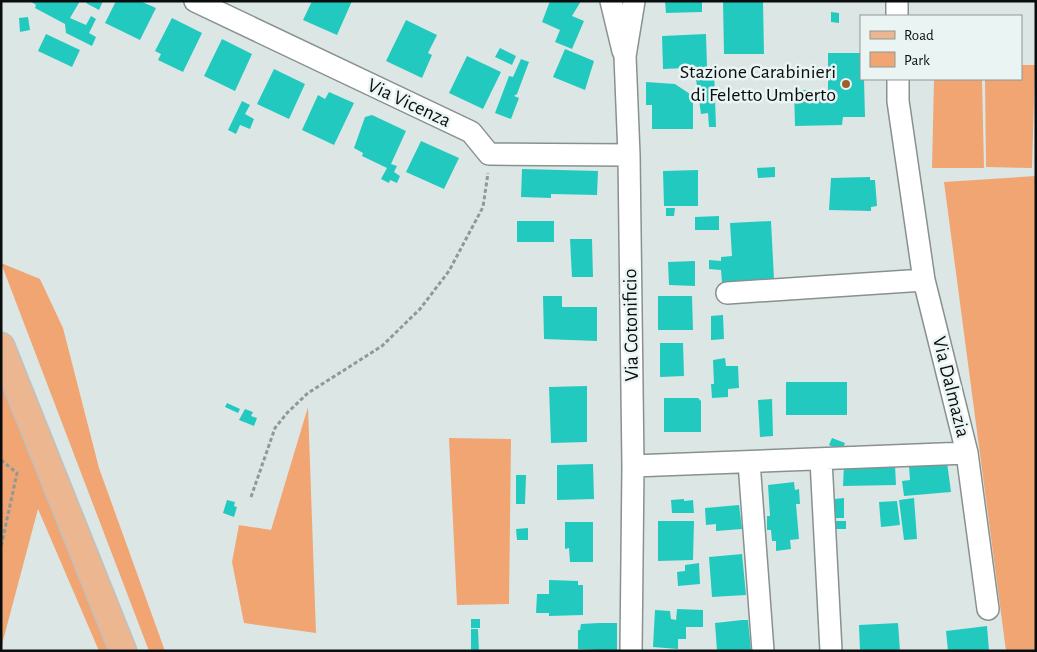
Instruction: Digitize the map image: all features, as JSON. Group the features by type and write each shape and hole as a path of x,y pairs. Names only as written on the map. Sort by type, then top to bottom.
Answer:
{"main road":[{"path":"1,346 123,651"}],"street":[{"name":"Via Vicenza","path":"195,1 471,132 489,154"},
{"path":"611,1 625,56"},
{"name":"Via Cotonificio","path":"631,651 633,466 629,155 625,56 634,1"},
{"path":"897,1 897,15"},
{"name":"Via Dalmazia","path":"633,466 967,453 924,280 898,102 898,80"},
{"path":"489,154 629,155"},
{"path":"727,293 924,280"},
{"path":"967,453 988,609"},
{"path":"821,460 831,651"},
{"path":"749,462 763,651"}],"path":[{"path":"251,497 275,428 287,413 308,393 382,346 420,309 449,271 483,207 489,154"},
{"path":"1,460 17,472 1,547"}],"green space":[{"path":"1022,65 1035,65 1032,168 986,167 985,80 1022,80"},
{"path":"934,80 982,80 984,168 932,168"},
{"path":"1036,176 1036,651 1006,651 944,182"},
{"path":"1,263 40,279 63,328 99,468 165,651 149,651"},
{"path":"1,363 116,651 99,651 38,509 1,648"},
{"path":"308,407 316,633 244,623 232,562 239,525 271,530"},
{"path":"449,438 511,439 509,604 457,605"}],"building":[{"path":"30,1 80,1 70,18 86,25 91,16 96,19 89,33 96,37 92,46 66,33 65,24 35,8 36,5"},
{"path":"87,1 103,1 99,10 86,3"},
{"path":"116,1 140,1 156,8 140,40 105,23"},
{"path":"312,1 352,1 337,35 303,20"},
{"path":"550,1 581,1 572,16 584,21 572,49 555,42 560,30 542,22"},
{"path":"665,1 702,1 702,12 666,13"},
{"path":"723,1 763,1 764,54 724,54"},
{"path":"831,12 839,13 839,23 831,22"},
{"path":"28,17 30,30 20,32 19,18"},
{"path":"172,18 202,33 183,72 158,60 161,54 155,51"},
{"path":"406,20 437,35 428,53 432,55 422,78 386,61"},
{"path":"46,34 80,50 72,67 38,51"},
{"path":"706,34 707,67 663,69 662,36"},
{"path":"222,39 252,54 235,91 204,76"},
{"path":"500,48 516,56 512,65 495,57"},
{"path":"565,49 594,61 585,90 553,77"},
{"name":"Stazione Carabinieri di Feletto Umberto","path":"828,53 860,53 860,80 864,80 865,117 843,117 842,125 795,126 794,90 828,90"},
{"path":"467,56 501,72 483,109 449,93"},
{"path":"521,59 529,62 517,94 514,96 519,98 511,119 495,113 509,76 513,77"},
{"path":"274,69 305,84 289,119 257,104"},
{"path":"714,70 716,127 709,127 708,113 701,114 696,79 698,78 698,71"},
{"path":"646,82 675,84 693,96 693,129 652,129 652,105 646,105"},
{"path":"329,92 354,103 334,145 302,130 318,95 325,99"},
{"path":"242,101 250,105 245,114 254,119 250,129 240,125 236,134 228,130"},
{"path":"372,115 406,131 391,164 397,166 394,172 400,176 397,183 390,180 389,183 381,179 387,168 362,156 363,153 354,148 365,117"},
{"path":"421,141 459,158 444,189 406,172"},
{"path":"775,167 775,177 758,178 757,168"},
{"path":"522,169 598,171 597,195 551,194 551,198 521,197"},
{"path":"698,170 698,206 664,206 663,171"},
{"path":"870,177 870,180 875,180 877,206 871,207 871,211 829,210 831,178"},
{"path":"666,208 675,208 674,216 666,216"},
{"path":"719,216 719,230 695,230 695,217"},
{"path":"517,221 554,221 554,242 517,242"},
{"path":"771,221 774,279 722,282 721,270 709,269 709,260 721,261 721,257 732,256 730,223"},
{"path":"570,239 592,239 593,277 572,277"},
{"path":"695,261 695,286 669,285 668,262"},
{"path":"543,296 562,296 562,307 597,307 597,341 544,339"},
{"path":"658,296 692,296 693,330 658,330"},
{"path":"723,315 724,339 711,340 711,316"},
{"path":"660,343 683,343 684,376 660,377"},
{"path":"725,358 726,366 738,366 739,388 728,389 728,397 712,398 711,384 714,384 713,360"},
{"path":"786,382 847,382 847,415 786,415"},
{"path":"587,386 587,442 551,443 549,387"},
{"path":"664,398 698,398 701,401 701,432 664,432"},
{"path":"772,399 773,436 760,437 758,400"},
{"path":"227,403 240,409 238,413 225,407"},
{"path":"245,409 253,412 251,416 257,418 254,426 239,420"},
{"path":"832,438 845,443 842,451 829,445"},
{"path":"947,462 951,492 904,496 902,481 910,480 909,466"},
{"path":"593,464 594,499 557,500 557,465"},
{"path":"844,464 895,465 896,485 843,486"},
{"path":"516,475 526,475 525,504 516,504"},
{"path":"794,482 795,490 799,489 800,504 796,504 799,539 790,540 791,549 776,551 776,541 772,541 771,530 767,530 767,516 770,516 768,485"},
{"path":"844,498 844,518 834,518 834,499"},
{"path":"914,498 917,539 904,540 899,500"},
{"path":"684,499 684,501 693,500 694,513 672,513 671,500"},
{"path":"227,500 235,502 234,506 237,507 234,517 223,513"},
{"path":"897,501 900,525 881,527 879,502"},
{"path":"739,505 742,529 716,531 716,524 706,525 705,508"},
{"path":"658,521 694,521 693,560 658,561"},
{"path":"832,521 846,521 846,529 832,529"},
{"path":"565,522 593,522 593,562 570,562 569,548 565,549"},
{"path":"528,528 528,540 517,540 516,529"},
{"path":"742,554 746,595 712,597 709,557"},
{"path":"699,563 700,584 678,586 677,572 685,571 685,565"},
{"path":"549,580 578,581 578,585 583,585 583,615 549,616 549,613 536,613 537,594 549,594"},
{"path":"677,609 703,610 703,627 686,627 686,639 678,639 678,649 653,647 655,610 670,611 671,619 676,620"},
{"path":"471,619 480,619 480,628 471,628"},
{"path":"748,620 751,651 717,651 715,623"},
{"path":"617,623 617,651 578,649 578,630 580,630 581,624"},
{"path":"898,623 900,651 860,651 859,625"},
{"path":"987,626 989,651 948,651 946,631"},
{"path":"471,629 478,629 479,651 471,651"}],"place":[{"name":"Stazione Carabinieri di Feletto Umberto","path":"846,84"}]}
